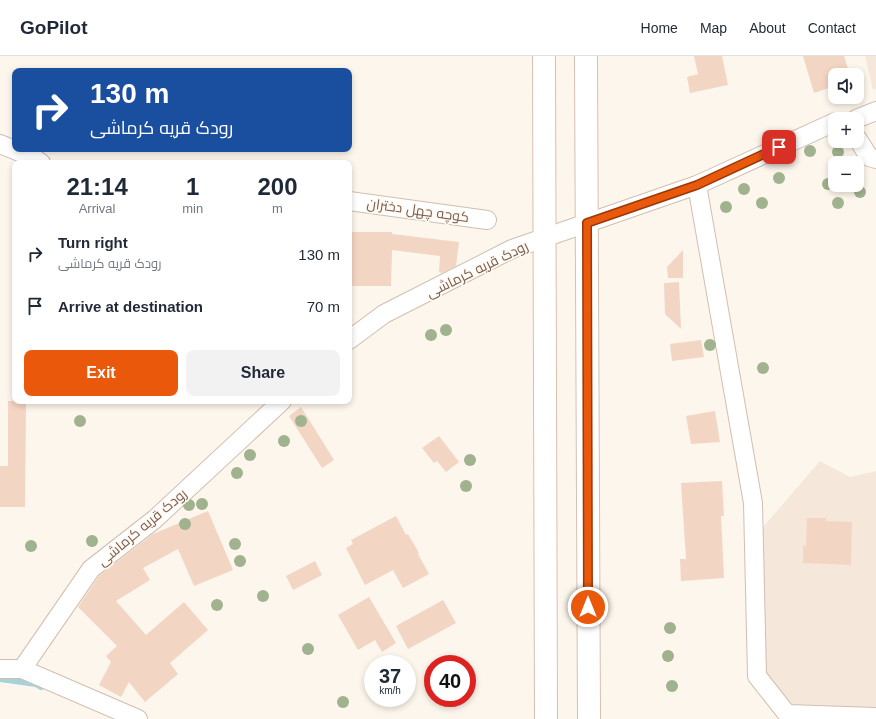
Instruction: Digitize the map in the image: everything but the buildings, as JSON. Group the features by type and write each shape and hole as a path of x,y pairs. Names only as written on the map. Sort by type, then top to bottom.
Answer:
{"street":[{"path":"544,56 546,719"},
{"path":"586,56 589,719"},
{"path":"864,116 876,111"},
{"name":"رودک قریه کرماشی","path":"352,338 384,314 512,249 697,185 828,125"},
{"path":"0,144 12,149"},
{"path":"863,148 869,157 876,159"},
{"path":"19,152 37,160"},
{"path":"697,185 753,503 757,676 787,714 876,717"},
{"name":"کوچه چهل دختران","path":"352,201 487,220"},
{"name":"رودک قریه کرماشی","path":"22,669 91,569 156,519 279,404"},
{"path":"0,670 22,669 138,719"}],"shaded area":[{"path":"865,56 876,56 876,89 873,90"},
{"path":"820,461 850,477 876,471 876,712 796,716 760,682 757,534"}],"waterway":[{"path":"0,679 36,684 41,687"}],"route":[{"path":"588,607 587,223 697,185 779,147"}]}
